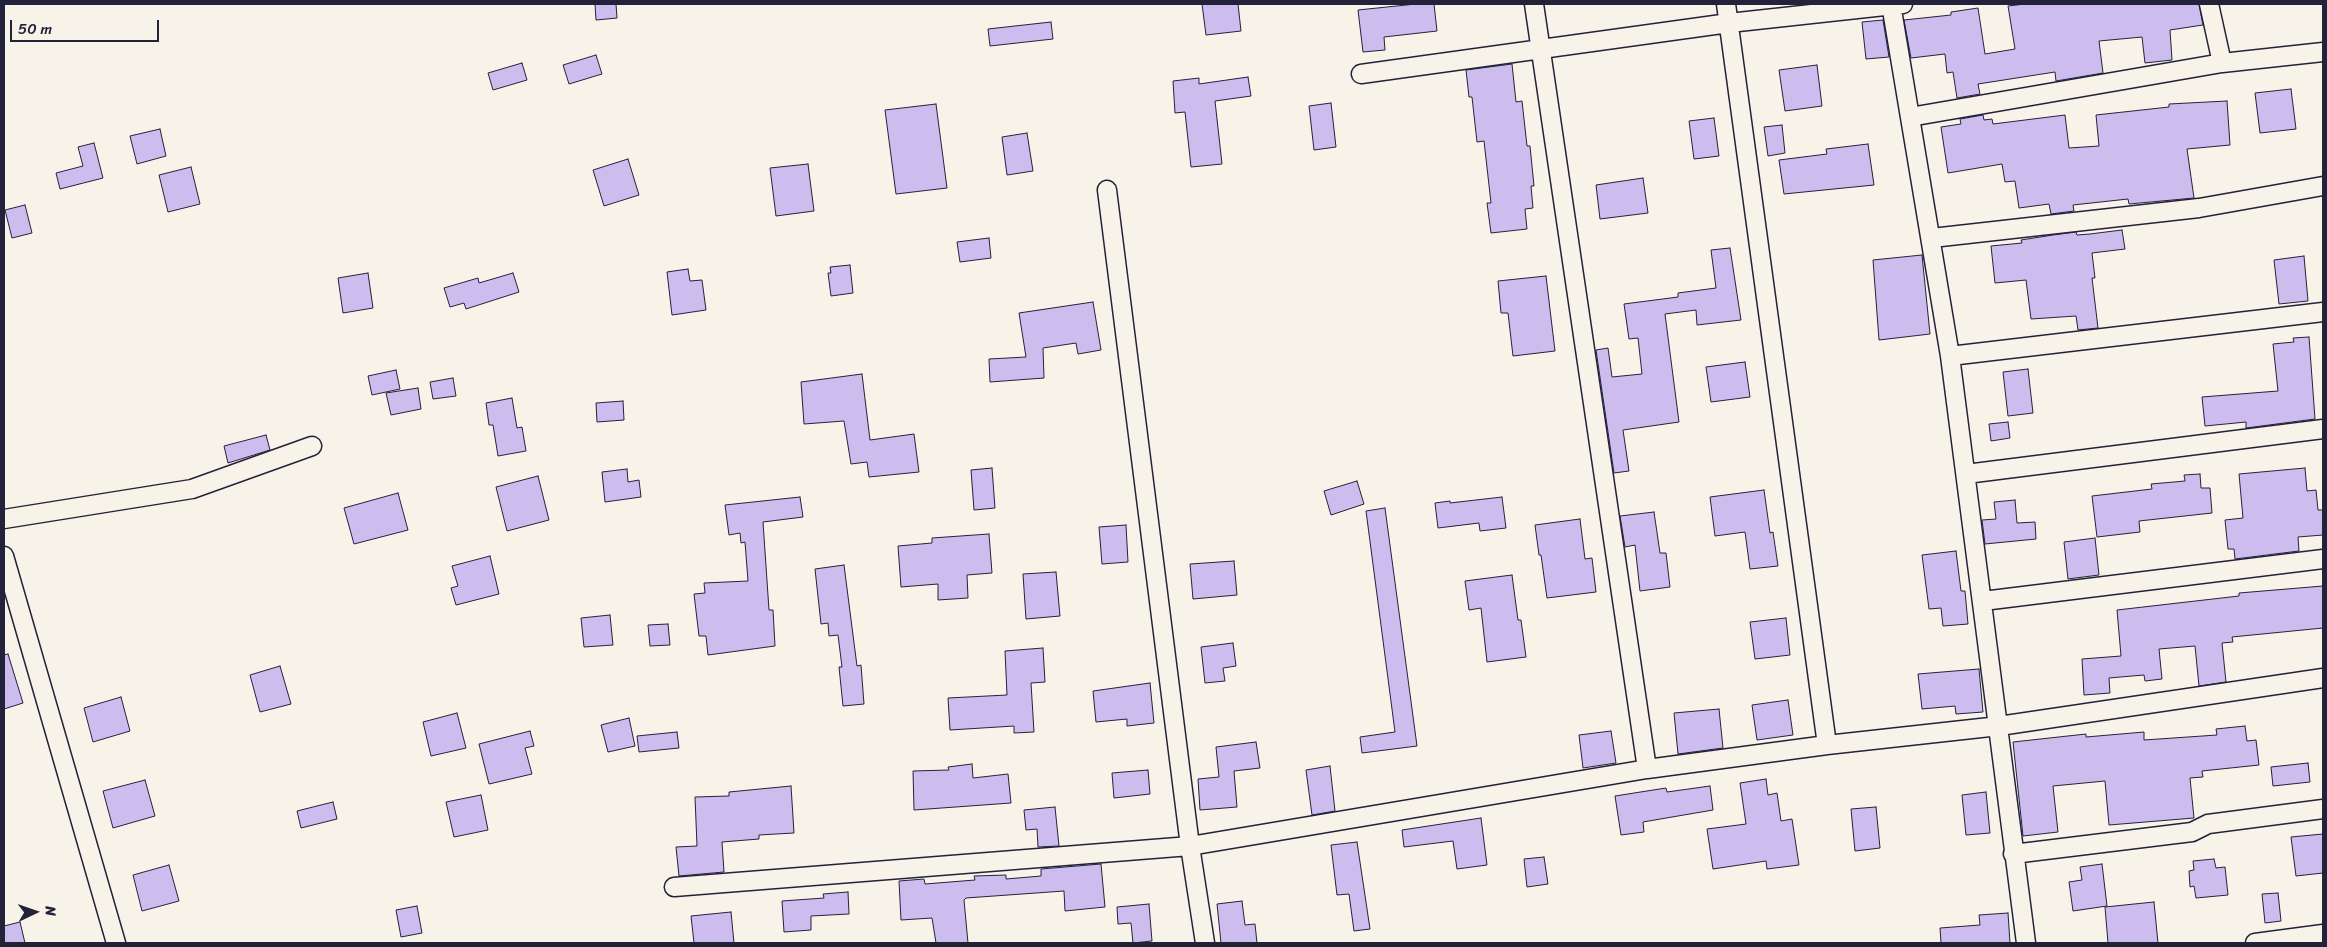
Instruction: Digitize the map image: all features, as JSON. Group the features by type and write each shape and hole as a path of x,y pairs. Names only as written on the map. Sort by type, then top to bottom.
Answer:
{"street":[{"path":"1534,4 1648,769"},
{"path":"1726,4 1827,745"},
{"path":"1361,74 1729,23 1895,4 1910,117 1932,238 1950,356 2026,943"},
{"path":"2209,4 2222,63"},
{"path":"1910,117 2222,63 2323,52"},
{"path":"1932,238 2199,208 2323,186"},
{"path":"1108,190 1190,846 1205,943"},
{"path":"1950,356 2323,312"},
{"path":"1966,474 2323,429"},
{"path":"4,519 192,489 312,446"},
{"path":"4,556 116,943"},
{"path":"1983,601 2323,559"},
{"path":"674,887 1190,846 1648,769 1827,745 1999,726 2323,678"},
{"path":"2013,854 2192,832 2208,824 2323,809"},
{"path":"2255,943 2323,934"}],"building":[{"path":"595,4 616,4 617,18 596,20"},
{"path":"1202,4 1238,4 1241,31 1206,35"},
{"path":"1434,4 1437,31 1384,37 1385,50 1363,52 1358,10"},
{"path":"2025,4 2199,4 2203,25 2170,30 2172,60 2145,63 2142,37 2099,41 2103,73 2056,81 2055,72 1978,84 1980,94 1957,98 1953,72 1947,73 1945,54 1911,58 1904,20 1951,15 1951,12 1978,8 1985,54 2015,49 2008,6"},
{"path":"1883,20 1889,57 1866,59 1862,22"},
{"path":"1051,22 1053,39 990,46 988,29"},
{"path":"596,55 602,74 569,84 563,65"},
{"path":"522,63 527,80 493,90 488,73"},
{"path":"1512,64 1516,102 1522,101 1527,146 1530,146 1534,186 1531,186 1533,208 1525,209 1527,229 1491,233 1487,203 1491,203 1484,141 1477,142 1472,97 1469,97 1466,70"},
{"path":"1817,65 1822,106 1785,111 1779,70"},
{"path":"1248,77 1251,96 1215,101 1222,164 1191,167 1185,112 1175,113 1173,81 1199,78 1199,84"},
{"path":"2291,89 2296,129 2260,133 2255,93"},
{"path":"2227,101 2230,145 2187,149 2194,198 2129,204 2128,199 2073,205 2074,211 2051,214 2049,204 2019,208 2015,181 2005,182 2002,164 1948,173 1941,127 1961,124 1960,119 1983,115 1984,120 1992,119 1993,124 2065,115 2069,148 2099,146 2096,115 2169,107 2169,104"},
{"path":"1331,103 1336,147 1314,150 1309,106"},
{"path":"936,104 947,188 896,194 885,110"},
{"path":"1714,118 1719,156 1694,159 1689,121"},
{"path":"1782,125 1785,153 1768,156 1764,127"},
{"path":"160,129 166,156 137,164 130,136"},
{"path":"1027,133 1033,171 1007,175 1002,137"},
{"path":"94,143 103,178 60,189 56,173 83,166 78,147"},
{"path":"1868,144 1874,185 1784,194 1779,160 1827,154 1826,149"},
{"path":"628,159 639,195 604,206 593,170"},
{"path":"808,164 814,211 776,216 770,168"},
{"path":"191,167 200,204 168,212 159,175"},
{"path":"1643,178 1648,213 1600,219 1596,185"},
{"path":"25,205 32,233 12,238 5,210"},
{"path":"2122,230 2125,249 2092,253 2095,278 2092,278 2098,328 2078,330 2076,316 2031,319 2026,280 1995,283 1991,246 2022,243 2021,240 2076,232 2077,235"},
{"path":"989,238 991,258 960,262 957,242"},
{"path":"1730,248 1741,320 1697,325 1696,310 1665,314 1679,422 1623,430 1629,471 1614,473 1596,350 1608,348 1612,377 1642,374 1638,338 1629,339 1624,304 1678,297 1678,293 1716,288 1711,250"},
{"path":"1922,255 1930,334 1879,340 1873,260"},
{"path":"2304,256 2308,301 2279,304 2274,260"},
{"path":"850,265 853,293 831,296 828,273 831,273 830,267"},
{"path":"688,269 690,281 702,280 706,310 672,315 667,272"},
{"path":"368,273 373,308 343,313 338,278"},
{"path":"513,273 519,292 466,309 464,303 450,307 444,288 478,278 479,283"},
{"path":"1546,276 1555,351 1513,356 1508,313 1501,313 1498,281"},
{"path":"1093,302 1101,350 1078,354 1076,343 1043,348 1044,378 990,382 989,359 1026,357 1019,313"},
{"path":"2309,337 2315,419 2246,428 2246,422 2205,426 2202,397 2278,391 2273,344 2294,342 2293,338"},
{"path":"1745,362 1750,397 1711,402 1706,367"},
{"path":"2028,369 2033,413 2008,416 2003,372"},
{"path":"396,370 400,389 372,395 368,376"},
{"path":"862,374 870,440 914,434 919,472 869,477 867,462 851,464 844,421 804,424 801,382"},
{"path":"453,378 456,396 433,399 430,382"},
{"path":"418,388 421,409 391,415 386,393"},
{"path":"512,398 517,428 522,427 526,451 498,456 493,425 489,425 486,403"},
{"path":"623,401 624,420 597,422 596,403"},
{"path":"2008,422 2010,438 1991,441 1989,424"},
{"path":"266,435 270,450 228,463 224,446"},
{"path":"992,468 995,508 974,510 971,470"},
{"path":"2305,468 2307,491 2316,490 2318,510 2323,510 2323,535 2298,537 2299,551 2235,559 2234,549 2228,549 2225,520 2243,518 2239,474"},
{"path":"627,469 628,482 639,480 641,497 605,502 602,472"},
{"path":"2200,474 2201,488 2210,488 2212,513 2139,521 2140,532 2097,537 2092,496 2152,489 2151,484 2185,481 2184,475"},
{"path":"538,476 549,520 507,531 496,487"},
{"path":"1357,481 1364,504 1331,515 1324,491"},
{"path":"1764,490 1770,533 1773,532 1778,566 1750,569 1745,532 1715,536 1710,497"},
{"path":"398,493 408,530 354,544 344,508"},
{"path":"800,497 803,517 763,522 769,610 773,610 775,646 708,655 706,636 699,636 694,594 705,593 704,583 748,581 745,542 741,543 740,533 729,535 725,505"},
{"path":"1502,497 1506,528 1480,531 1479,523 1438,528 1435,503"},
{"path":"2015,500 2017,523 2035,522 2036,539 1985,544 1982,520 1996,519 1994,502"},
{"path":"1385,508 1417,746 1362,753 1360,737 1395,732 1366,511"},
{"path":"1654,512 1660,553 1666,553 1670,587 1640,591 1635,545 1625,547 1620,516"},
{"path":"1580,519 1585,559 1592,558 1596,592 1547,598 1535,525"},
{"path":"1126,525 1128,562 1102,564 1099,527"},
{"path":"989,534 992,573 967,575 968,598 938,600 938,584 901,587 898,546 932,543 932,538"},
{"path":"2095,538 2099,575 2068,579 2064,542"},
{"path":"1956,551 1961,591 1965,591 1968,624 1943,626 1941,608 1929,609 1922,555"},
{"path":"490,556 499,594 456,605 451,588 458,586 452,566"},
{"path":"1234,561 1237,595 1193,599 1190,564"},
{"path":"844,565 857,666 861,665 864,704 843,706 839,667 842,667 838,635 829,636 828,623 821,624 815,569"},
{"path":"1056,572 1060,616 1026,619 1023,574"},
{"path":"1512,575 1518,620 1521,620 1526,657 1487,662 1481,608 1469,610 1465,581"},
{"path":"2323,586 2323,628 2232,637 2233,642 2222,643 2226,682 2199,686 2195,646 2159,649 2162,679 2145,681 2144,675 2109,678 2110,693 2084,695 2082,659 2121,656 2117,610 2239,596 2239,593"},
{"path":"610,615 613,645 584,647 581,618"},
{"path":"1786,618 1790,655 1755,659 1750,622"},
{"path":"668,624 670,645 650,646 648,625"},
{"path":"1233,643 1236,666 1223,668 1225,681 1205,683 1201,647"},
{"path":"1043,648 1045,682 1031,683 1034,732 1014,733 1014,726 950,730 948,698 1007,695 1005,651"},
{"path":"8,654 23,703 4,709 4,655"},
{"path":"280,666 291,704 260,712 250,675"},
{"path":"1979,669 1983,712 1956,714 1955,706 1922,709 1918,674"},
{"path":"1150,683 1154,723 1127,726 1127,719 1096,722 1093,691"},
{"path":"121,697 130,731 93,742 84,708"},
{"path":"1788,700 1793,735 1757,740 1752,705"},
{"path":"1719,709 1723,748 1678,754 1674,713"},
{"path":"457,713 466,748 431,756 423,722"},
{"path":"629,718 635,746 608,752 601,725"},
{"path":"2245,726 2247,741 2256,740 2259,765 2202,771 2203,777 2190,778 2194,818 2109,825 2105,781 2053,786 2058,832 2023,836 2013,742 2086,734 2086,737 2144,732 2144,740 2217,735 2216,729"},
{"path":"530,731 534,746 525,748 532,774 489,784 479,744"},
{"path":"1611,731 1616,763 1583,768 1579,735"},
{"path":"677,732 679,748 639,752 637,736"},
{"path":"1256,742 1260,768 1234,771 1237,807 1200,810 1198,779 1219,777 1216,747"},
{"path":"2308,763 2310,782 2273,786 2271,767"},
{"path":"972,764 973,778 1008,774 1011,803 914,810 913,771 949,770 948,767"},
{"path":"1330,766 1335,811 1312,815 1306,770"},
{"path":"1148,770 1150,794 1114,798 1112,773"},
{"path":"1766,779 1768,795 1777,793 1781,821 1792,819 1799,865 1767,869 1766,861 1713,869 1707,829 1746,824 1740,783"},
{"path":"145,780 155,816 113,828 103,791"},
{"path":"791,786 794,833 759,835 759,839 722,842 724,872 679,876 676,847 697,846 695,797 729,796 729,792"},
{"path":"1710,786 1713,810 1643,822 1644,832 1621,835 1615,796 1666,788 1667,792"},
{"path":"1986,792 1990,833 1966,835 1962,795"},
{"path":"481,795 488,830 454,837 446,802"},
{"path":"333,802 337,819 301,828 297,811"},
{"path":"1055,807 1059,846 1038,847 1037,829 1026,830 1024,810"},
{"path":"1876,807 1880,848 1855,851 1851,809"},
{"path":"1481,818 1487,865 1457,869 1453,841 1404,847 1402,830"},
{"path":"2323,834 2323,873 2296,876 2291,837"},
{"path":"1357,842 1370,929 1354,931 1349,894 1337,895 1331,845"},
{"path":"1544,857 1548,884 1527,887 1524,859"},
{"path":"2214,859 2216,868 2225,867 2228,895 2196,898 2194,886 2190,887 2189,871 2194,870 2193,861"},
{"path":"1101,864 1105,907 1065,911 1064,891 966,898 964,900 968,943 936,943 932,918 901,920 899,881 924,879 925,884 975,880 974,876 1006,875 1006,879 1041,876 1041,869"},
{"path":"2102,864 2107,906 2073,911 2069,882 2082,880 2080,867"},
{"path":"169,865 179,901 142,911 133,875"},
{"path":"848,892 849,914 811,916 811,930 784,932 782,901 824,898 823,894"},
{"path":"2278,893 2281,921 2265,923 2262,894"},
{"path":"1242,901 1245,925 1255,924 1257,943 1221,943 1217,904"},
{"path":"2154,902 2158,943 2108,943 2105,907"},
{"path":"1149,904 1152,941 1133,943 1131,923 1118,924 1117,907"},
{"path":"417,906 422,933 401,937 396,910"},
{"path":"731,912 734,943 694,943 691,916"},
{"path":"2008,913 2010,943 1941,943 1940,928 1980,925 1979,915"},
{"path":"20,922 25,943 4,943 4,926"}]}
